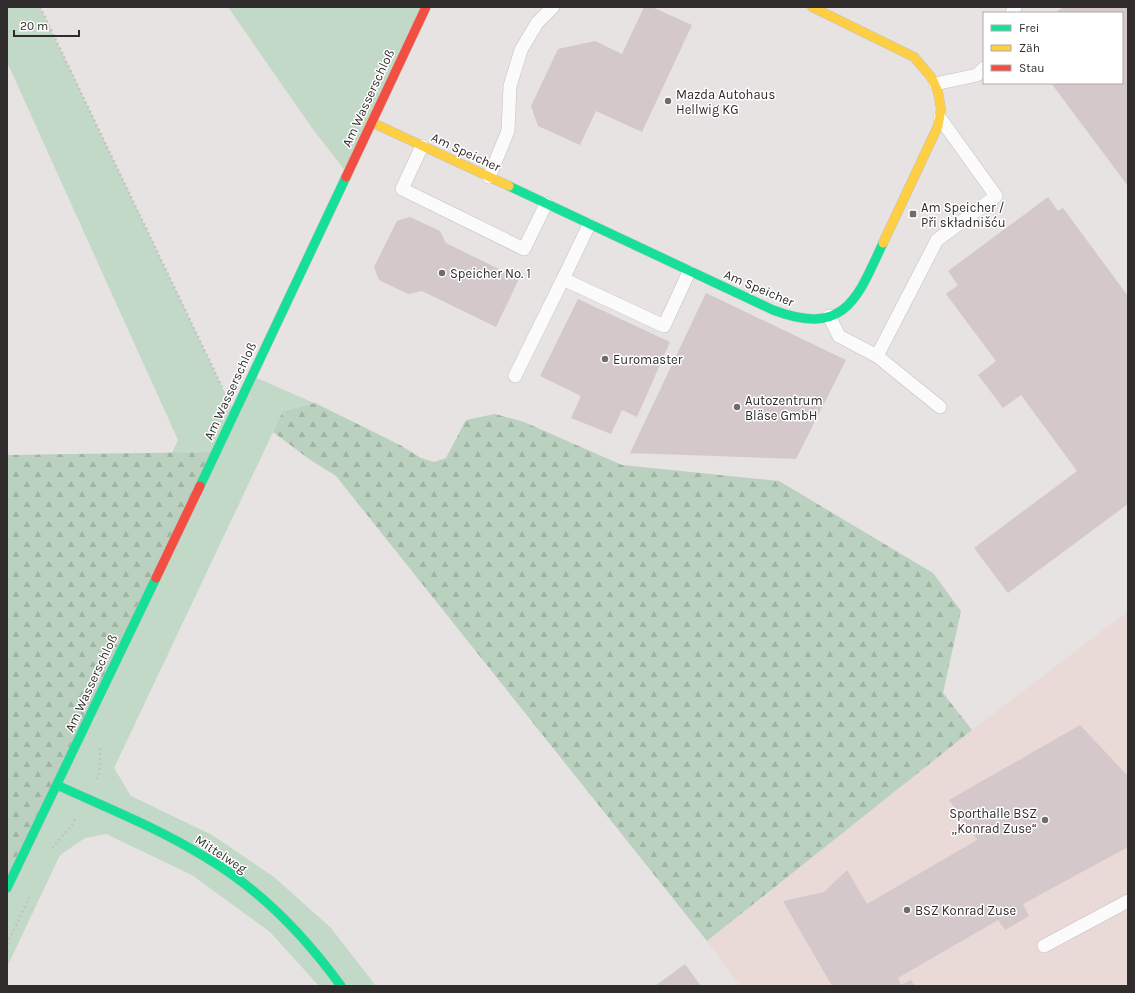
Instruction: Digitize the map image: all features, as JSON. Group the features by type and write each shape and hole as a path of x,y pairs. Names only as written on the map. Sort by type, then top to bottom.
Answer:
{"street":[{"name":"Am Speicher","path":"371,122 689,272 790,317 809,320 829,316 846,308 860,292 940,118 940,102 935,84 926,69 914,57 812,7"},
{"name":"Am Wasserschloß","path":"7,888 235,413 371,122 422,8"},
{"name":"Mittelweg","path":"57,785 159,832 226,870 254,892 298,932 341,986"}],"lane":[{"path":"489,177 508,131 510,86 521,50 537,23 553,7"},
{"path":"935,84 977,75 983,69"},
{"path":"877,356 937,240 996,196 940,118"},
{"path":"422,146 402,189 524,249 546,204"},
{"path":"515,376 589,225"},
{"path":"563,279 664,326 689,272"},
{"path":"829,316 839,336 877,356 940,407"},
{"path":"1044,946 1128,901"}],"path":[{"path":"40,7 235,413"}],"shaded area":[{"path":"1128,611 1128,986 740,986 707,941 972,730"}],"green space":[{"path":"7,7 40,7 234,412 252,376 314,403 283,411 114,768 131,796 212,835 274,877 331,928 376,986 319,986 270,932 192,875 106,834 85,838 60,855 7,967 7,881 215,452 172,453 178,440 7,62"},
{"path":"228,7 425,7 347,173 312,128"},
{"path":"315,403 400,445 421,458 434,462 446,458 466,420 495,414 524,422 622,465 779,481 933,573 961,611 943,693 972,730 707,941 336,476 309,459 273,432 283,411"},
{"path":"216,452 7,879 7,455"}],"building":[{"path":"644,7 652,7 692,25 642,132 596,111 580,145 538,126 531,106 558,49 595,41 622,54"},
{"path":"1063,7 1128,7 1128,186 1052,84 1123,84 1123,12 1056,12"},
{"path":"1048,197 1058,211 1063,208 1128,296 1128,504 1008,593 974,548 1077,471 1021,395 1003,408 978,375 996,361 946,294 958,285 948,271"},
{"name":"Speicher No. 1","path":"410,217 440,231 446,243 519,279 496,327 422,291 408,294 379,280 374,267 397,221"},
{"name":"Autozentrum Bläse GmbH","path":"706,293 846,360 796,459 630,453"},
{"name":"Euromaster","path":"578,299 670,342 637,417 622,410 611,434 571,418 581,396 540,376"},
{"path":"1080,725 1128,776 1128,847 1023,904 1029,916 1005,930 998,920 898,978 901,985 911,980 915,986 832,986 783,901 824,892 847,870 867,904 977,840 949,800"},
{"path":"685,964 701,986 655,986"}],"traffic: fast":[{"path":"200,486 346,177"},
{"path":"509,186 773,310 797,317 817,319 833,315 845,308 856,296 865,281 883,243"},
{"path":"7,888 156,578"},
{"path":"57,785 169,837 205,857 244,883 280,914 312,949 341,986"}],"traffic: slow":[{"path":"812,7 914,57 931,77 938,92 941,109 938,126 883,243"},
{"path":"371,122 509,186"}],"traffic: jam":[{"path":"346,177 426,7"},
{"path":"156,578 200,486"}],"place":[{"name":"Mazda Autohaus Hellwig KG","path":"668,101"},
{"name":"Am Speicher / Při składnišću","path":"913,214"},
{"name":"Speicher No. 1","path":"442,273"},
{"name":"Euromaster","path":"605,359"},
{"name":"Autozentrum Bläse GmbH","path":"737,407"},
{"name":"Sporthalle BSZ „Konrad Zuse“","path":"1045,820"},
{"name":"BSZ Konrad Zuse","path":"907,910"}]}
